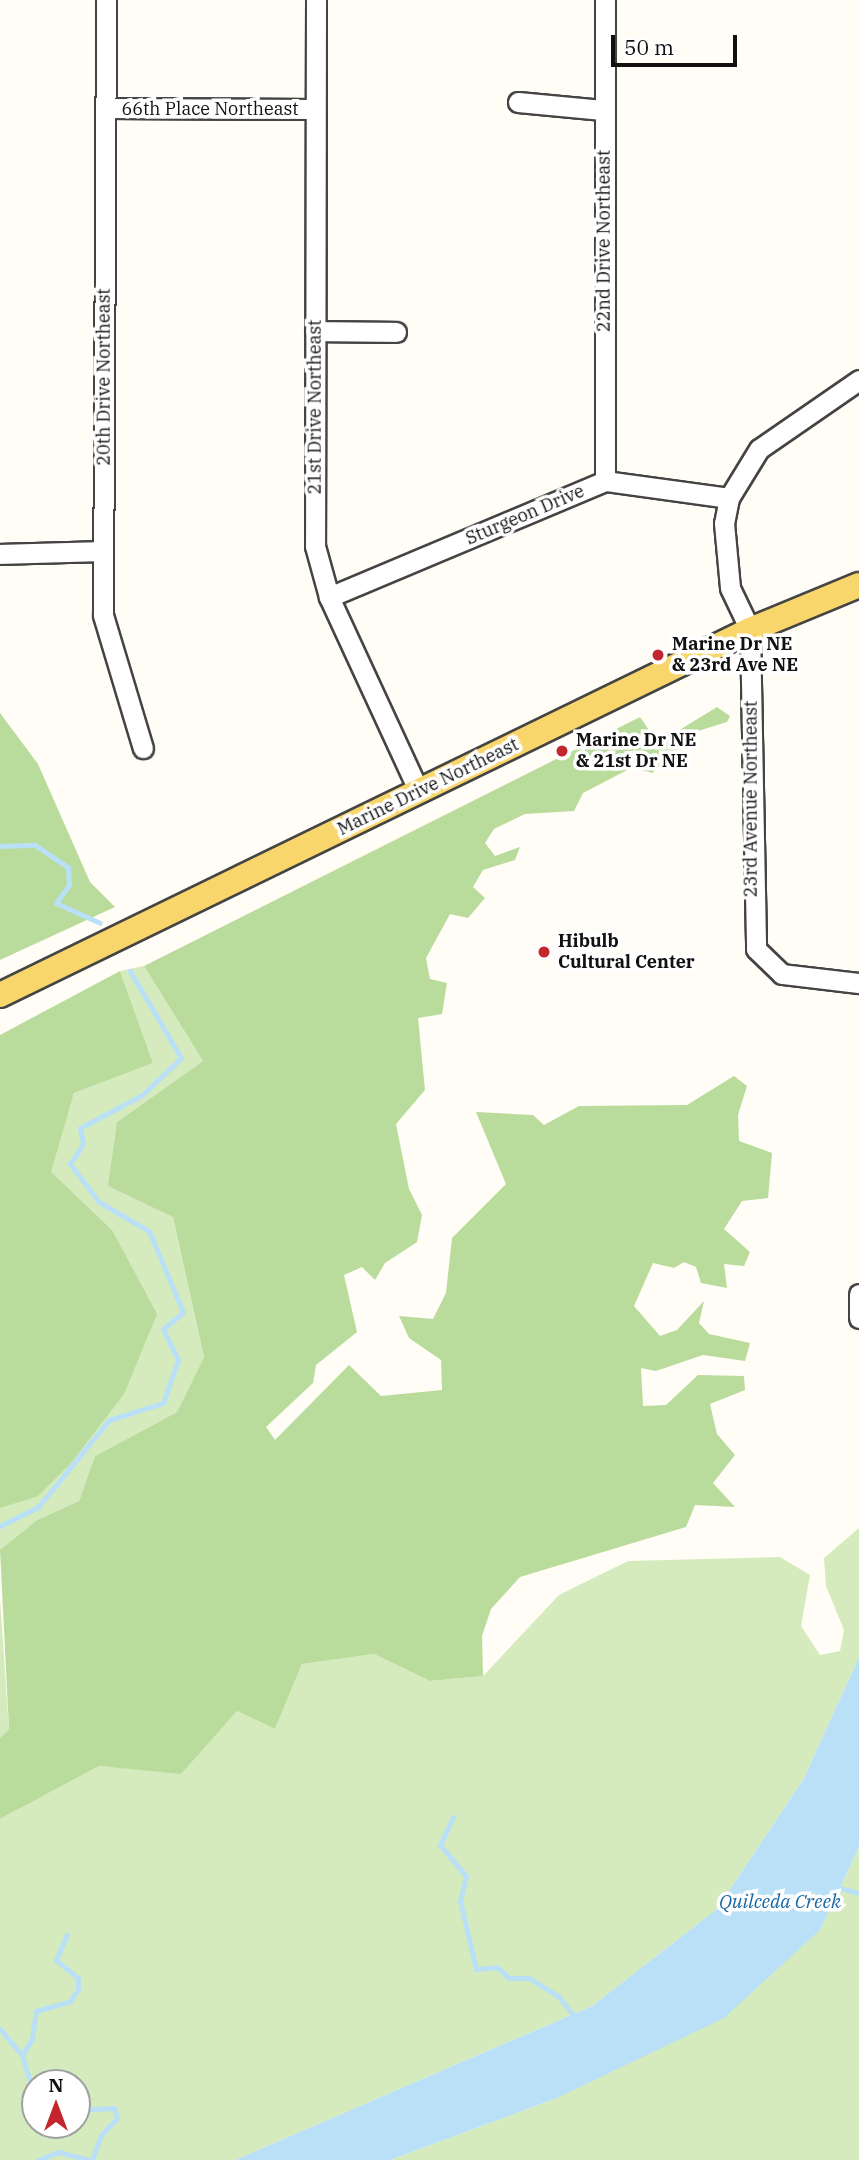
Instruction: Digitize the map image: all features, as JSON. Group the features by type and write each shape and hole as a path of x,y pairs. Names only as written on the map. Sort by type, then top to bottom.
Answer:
{"main road":[{"name":"Marine Drive Northeast","path":"0,995 750,630 859,584"}],"street":[{"name":"20th Drive Northeast","path":"106,0 103,551 110,656 143,748"},
{"name":"21st Drive Northeast","path":"316,0 315,546 329,597 419,792"},
{"name":"22nd Drive Northeast","path":"605,0 605,481"},
{"path":"517,102 603,110"},
{"name":"66th Place Northeast","path":"106,108 315,109"},
{"path":"315,331 396,332"},
{"path":"729,498 760,449 859,380"},
{"name":"Sturgeon Drive","path":"329,597 605,481 729,498"},
{"name":"23rd Avenue Northeast","path":"729,498 724,545 730,588 750,630 756,948 782,974 859,983"},
{"path":"0,554 103,551"},
{"path":"859,1294 859,1318"}],"green space":[{"path":"717,707 730,716 727,722 698,731 652,773 633,767 583,793 574,811 525,814 494,829 485,843 495,856 520,847 515,860 483,870 473,887 485,898 468,918 450,914 426,958 430,979 447,983 442,1014 418,1018 425,1090 396,1124 409,1189 422,1215 417,1242 385,1263 375,1280 362,1267 344,1275 357,1332 316,1365 313,1383 266,1427 275,1440 349,1365 381,1396 442,1390 441,1360 409,1338 399,1316 433,1319 446,1293 452,1238 506,1184 476,1112 533,1115 544,1125 579,1106 687,1105 734,1076 747,1086 738,1115 739,1141 772,1153 768,1198 742,1201 724,1229 750,1252 744,1266 724,1264 727,1288 701,1283 696,1267 684,1262 674,1268 653,1263 634,1306 660,1336 677,1330 704,1301 699,1323 709,1334 750,1343 745,1361 703,1355 656,1371 641,1368 643,1406 666,1405 698,1375 744,1376 745,1390 710,1404 717,1434 735,1455 713,1483 735,1507 695,1505 686,1527 520,1577 491,1609 482,1636 483,1676 430,1681 374,1654 302,1664 275,1729 237,1711 181,1774 99,1766 0,1819 0,1738 9,1729 0,1550 37,1520 79,1501 95,1456 177,1412 204,1357 173,1217 108,1186 117,1122 203,1061 144,966 640,717 653,736 668,737"},
{"path":"0,713 38,764 90,882 115,907 0,960"},
{"path":"144,966 203,1061 117,1122 173,1217 204,1357 177,1412 95,1456 79,1501 37,1520 0,1550 0,1508 37,1497 112,1230 50,1172 74,1093 153,1063 120,971"},
{"path":"120,971 153,1063 74,1093 51,1172 112,1230 157,1314 124,1394 71,1463 37,1497 0,1508 0,1035"},
{"path":"859,1528 859,1657 804,1778 717,1909 592,2006 235,2160 0,2160 0,1819 99,1766 181,1773 237,1711 275,1729 302,1664 374,1654 430,1681 483,1676 559,1595 628,1561 780,1557 810,1575 801,1626 820,1655 840,1651 844,1630 826,1586 824,1558"},
{"path":"0,1599 9,1729 0,1738"},
{"path":"859,1847 859,2160 390,2160 557,2098 820,1930"}],"water":[{"name":"Quilceda Creek","path":"859,1657 859,1847 820,1930 724,2018 557,2098 390,2160 235,2160 592,2006 717,1909 804,1778"}],"waterway":[{"path":"0,846 35,845 68,867 69,885 56,903 100,923"},
{"path":"0,1526 38,1507 109,1420 163,1403 178,1360 163,1329 183,1312 149,1231 99,1202 70,1164 83,1144 80,1128 142,1095 181,1058 130,971"},
{"path":"453,1817 440,1845 466,1876 460,1901 476,1969 497,1967 509,1978 529,1978 558,1996 576,2018"},
{"path":"835,1887 859,1893"},
{"path":"22,2055 32,2039 36,2011 70,2001 78,1989 78,1978 56,1960 67,1934"},
{"path":"0,2029 22,2055 26,2069"},
{"path":"91,2109 114,2108 117,2118 101,2135 92,2160"},
{"path":"38,2160 58,2152 90,2160"}],"place":[{"name":"Marine Dr NE & 23rd Ave NE","path":"658,655"},
{"name":"Marine Dr NE & 21st Dr NE","path":"562,751"},
{"name":"Hibulb Cultural Center","path":"544,952"}]}
